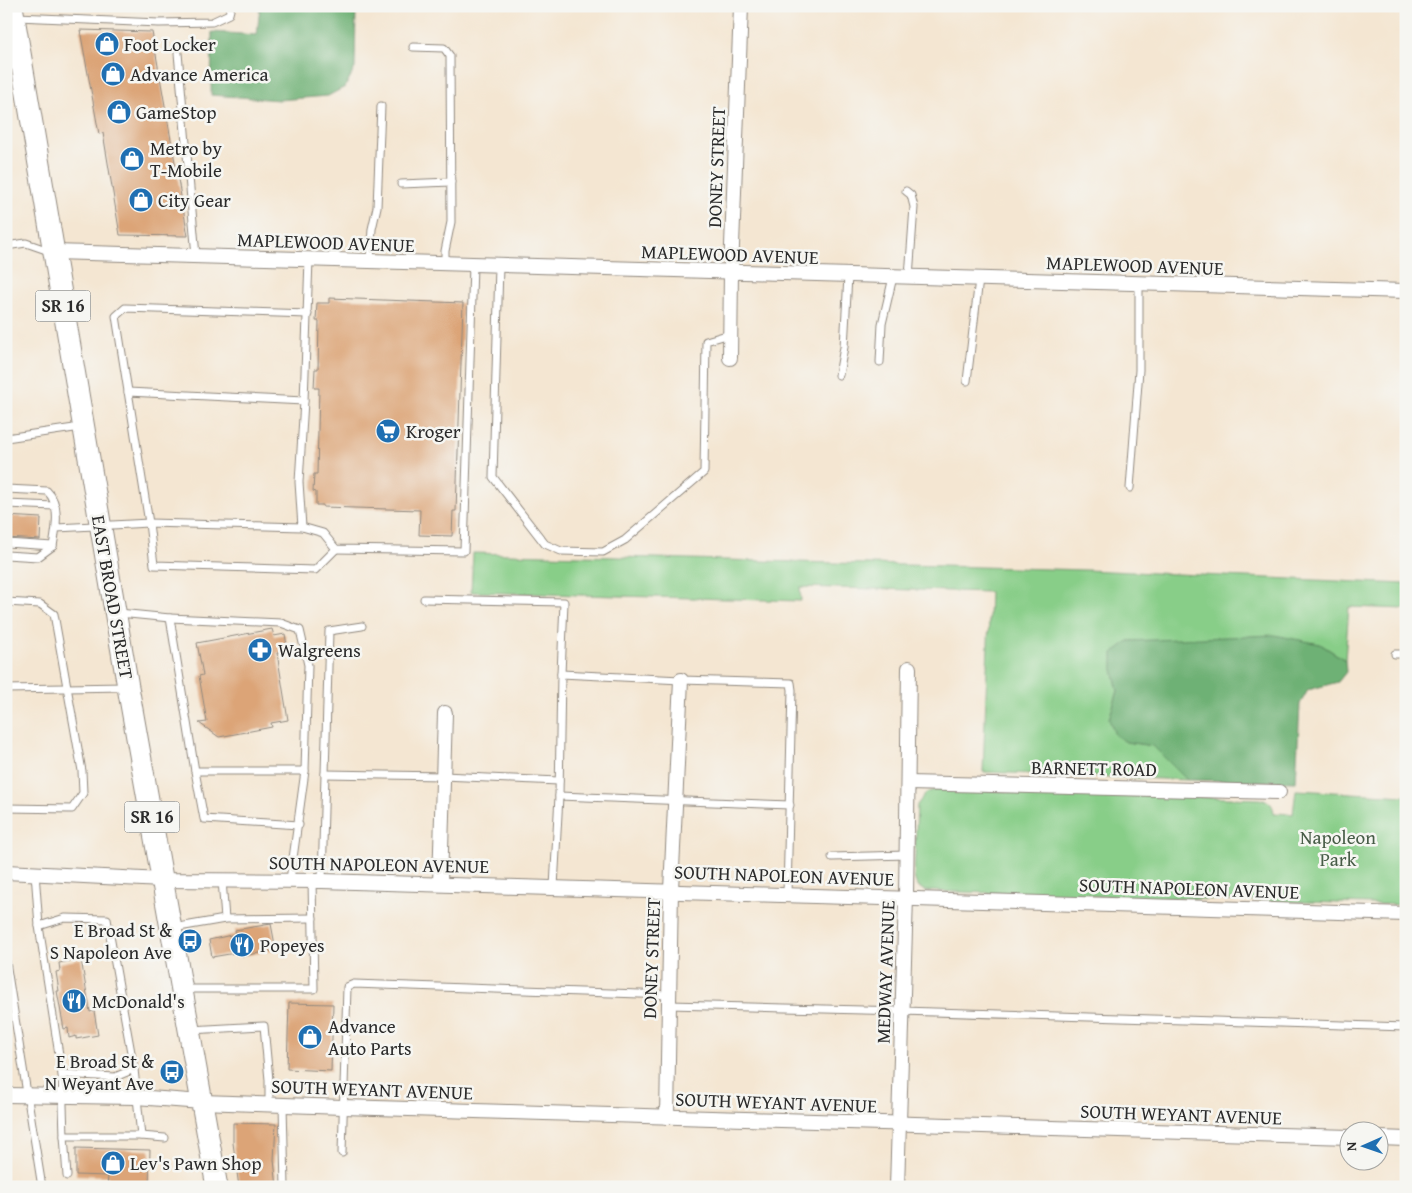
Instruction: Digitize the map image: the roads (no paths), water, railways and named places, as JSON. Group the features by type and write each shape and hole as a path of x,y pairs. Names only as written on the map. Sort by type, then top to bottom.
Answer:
{"main road":[{"name":"EAST BROAD STREET","path":"13,12 14,66 54,252 216,1187"}],"street":[{"name":"DONEY STREET","path":"730,358 730,272 741,6"},
{"name":"MAPLEWOOD AVENUE","path":"54,252 1406,291"},
{"name":"MEDWAY AVENUE","path":"897,1187 907,855 909,668"},
{"name":"DONEY STREET","path":"666,1117 671,890 681,680"},
{"path":"440,884 445,712"},
{"name":"BARNETT ROAD","path":"908,783 1279,792"},
{"name":"SOUTH NAPOLEON AVENUE","path":"6,872 162,880 317,880 1406,914"},
{"name":"SOUTH WEYANT AVENUE","path":"6,1095 136,1098 276,1105 1340,1137"},
{"path":"1390,1138 1406,1139"}],"lane":[{"path":"13,12 159,23 212,22 230,14 231,6"},
{"path":"412,47 444,48 450,56 451,222 445,251 445,264"},
{"path":"178,52 196,256"},
{"path":"370,261 372,229 377,207 381,106"},
{"path":"402,184 451,182"},
{"path":"906,191 911,195 914,207 910,277"},
{"path":"6,246 26,243 54,252"},
{"path":"302,527 299,482 309,259"},
{"path":"308,314 125,308 116,316 154,565 315,570 336,549 464,551 473,265"},
{"path":"499,266 493,476 545,544 561,551 603,552 625,540 704,472 706,341 730,334"},
{"path":"839,375 844,347 848,276"},
{"path":"880,362 882,324 893,277"},
{"path":"967,381 980,279"},
{"path":"1130,488 1138,370 1140,284"},
{"path":"128,392 304,401"},
{"path":"6,438 84,426"},
{"path":"6,489 47,491 52,496 57,528 53,546 38,557 6,555"},
{"path":"6,504 54,506"},
{"path":"57,528 149,523 302,527 323,533 336,549"},
{"path":"6,543 53,546"},
{"path":"424,599 564,602 559,796 554,887"},
{"path":"6,602 40,604 54,614 82,771 83,793 72,809 6,808"},
{"path":"116,613 170,618 281,623 300,630 308,665 305,772 290,880"},
{"path":"170,618 204,819 299,824"},
{"path":"181,989 314,989 314,918 326,774 329,631 362,626"},
{"path":"1395,654 1406,654"},
{"path":"561,674 790,683 792,690 787,894"},
{"path":"6,689 128,687"},
{"path":"195,771 305,772"},
{"path":"326,774 443,776 559,781"},
{"path":"559,796 790,805"},
{"path":"832,857 907,855"},
{"path":"34,872 39,926 62,1074 66,1176"},
{"path":"222,880 225,919"},
{"path":"39,926 65,918 107,919 134,1069 141,1136"},
{"path":"170,929 225,919 314,918"},
{"path":"6,962 42,1187"},
{"path":"342,1153 346,987 354,984 902,1011 1406,1027"},
{"path":"188,1030 264,1026 269,1080 276,1105 285,1187"},
{"path":"62,1074 115,1077 134,1069"},
{"path":"64,1136 141,1136 165,1138"}],"place":[{"name":"Foot Locker","path":"107,44"},
{"name":"Advance America","path":"113,74"},
{"name":"GameStop","path":"119,112"},
{"name":"Metro by T-Mobile","path":"132,159"},
{"name":"City Gear","path":"141,200"},
{"name":"Kroger","path":"388,431"},
{"name":"Walgreens","path":"260,650"},
{"name":"E Broad St & S Napoleon Ave","path":"190,941"},
{"name":"Popeyes","path":"242,945"},
{"name":"McDonald's","path":"74,1001"},
{"name":"Advance Auto Parts","path":"310,1037"},
{"name":"E Broad St & N Weyant Ave","path":"172,1072"},
{"name":"Lev's Pawn Shop","path":"113,1163"}],"park label":[{"name":"Napoleon Park","path":"1338,848"}]}
